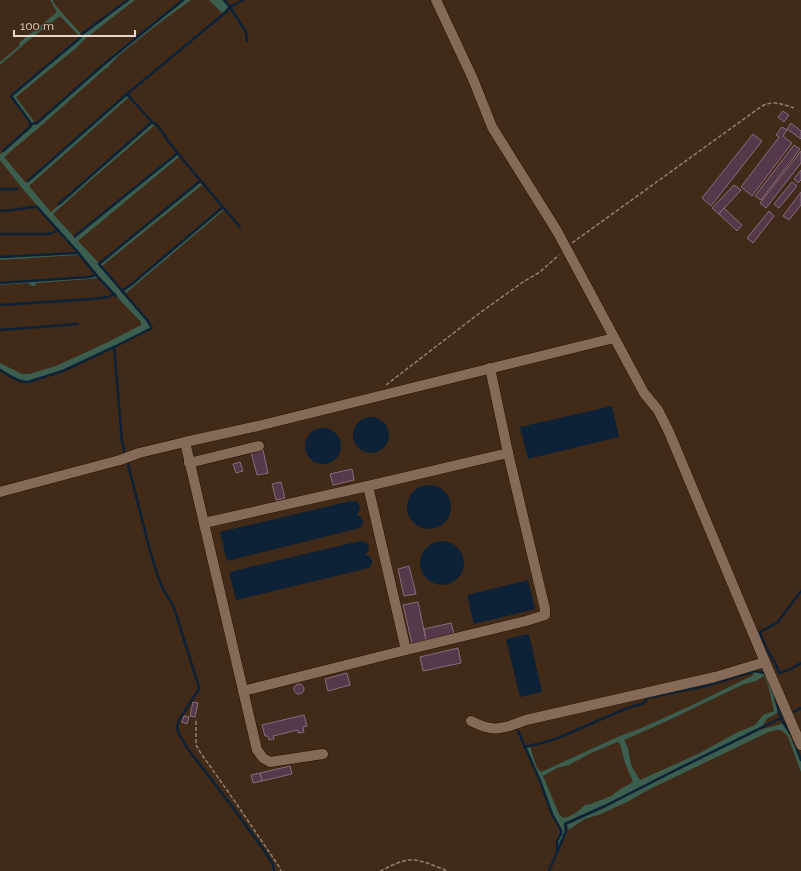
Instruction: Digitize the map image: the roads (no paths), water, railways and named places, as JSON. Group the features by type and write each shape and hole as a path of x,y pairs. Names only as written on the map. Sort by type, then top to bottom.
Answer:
{"street":[{"path":"436,0 492,127 557,231 644,392 658,410 669,432 801,745"},
{"path":"0,492 120,460 138,453 258,426 614,338"},
{"path":"243,690 526,621 544,615 545,609 490,368"},
{"path":"185,442 257,750 263,758 270,762 323,754"},
{"path":"189,463 258,446"},
{"path":"204,523 368,486 508,452"},
{"path":"368,486 406,650"},
{"path":"472,721 481,726 503,728 526,720 715,677 765,662"}],"water":[{"path":"612,406 619,437 528,459 520,427"},
{"path":"371,417 381,420 386,425 389,435 386,445 381,450 371,453 361,450 356,445 353,435 356,425 361,420"},
{"path":"323,428 333,431 338,436 341,446 338,456 333,461 323,464 313,461 308,456 305,446 308,436 313,431"},
{"path":"425,485 433,485 445,491 451,503 451,511 445,523 433,529 425,529 413,523 407,511 407,503 413,491"},
{"path":"351,501 357,502 360,507 359,512 356,515 360,516 363,521 360,528 227,561 220,532"},
{"path":"360,541 366,542 369,546 368,552 364,555 369,556 371,559 372,564 369,568 236,600 229,572"},
{"path":"438,541 446,541 458,547 464,559 464,567 458,579 446,585 438,585 426,579 420,567 420,559 426,547"},
{"path":"528,580 535,609 474,624 467,595"},
{"path":"529,634 542,692 520,697 506,639"}],"waterway":[{"path":"3,151 31,126 30,122 11,96 80,38 82,34 128,0"},
{"path":"30,124 37,123 103,65 183,0"},
{"path":"224,0 246,32 247,41"},
{"path":"240,227 168,141 160,128 152,122 127,94 226,12 230,7 243,0"},
{"path":"28,181 127,94"},
{"path":"59,204 152,122"},
{"path":"75,236 178,153"},
{"path":"0,370 17,380 28,382 63,371 152,328 147,320 99,264 200,181"},
{"path":"0,189 17,189"},
{"path":"0,211 37,207 116,296"},
{"path":"122,291 223,207"},
{"path":"0,234 47,234 58,230"},
{"path":"0,257 77,253"},
{"path":"0,283 89,277 96,275"},
{"path":"0,305 91,299 109,297 114,294"},
{"path":"0,330 78,324"},
{"path":"114,347 122,441 125,455"},
{"path":"127,460 158,577 174,608 199,689 179,720 177,727 178,732 187,748 266,853 273,865 274,871"},
{"path":"801,591 777,623 760,632 779,673 789,670 801,663"},
{"path":"524,747 558,738 625,709 644,703 647,698 706,686 755,671 766,675"},
{"path":"775,697 781,719 790,733"},
{"path":"791,713 801,708"},
{"path":"549,871 566,831 565,824 605,806 783,717"},
{"path":"518,731 540,781 552,814 561,830 561,834 557,841 557,850"},
{"path":"794,741 801,760"}]}
